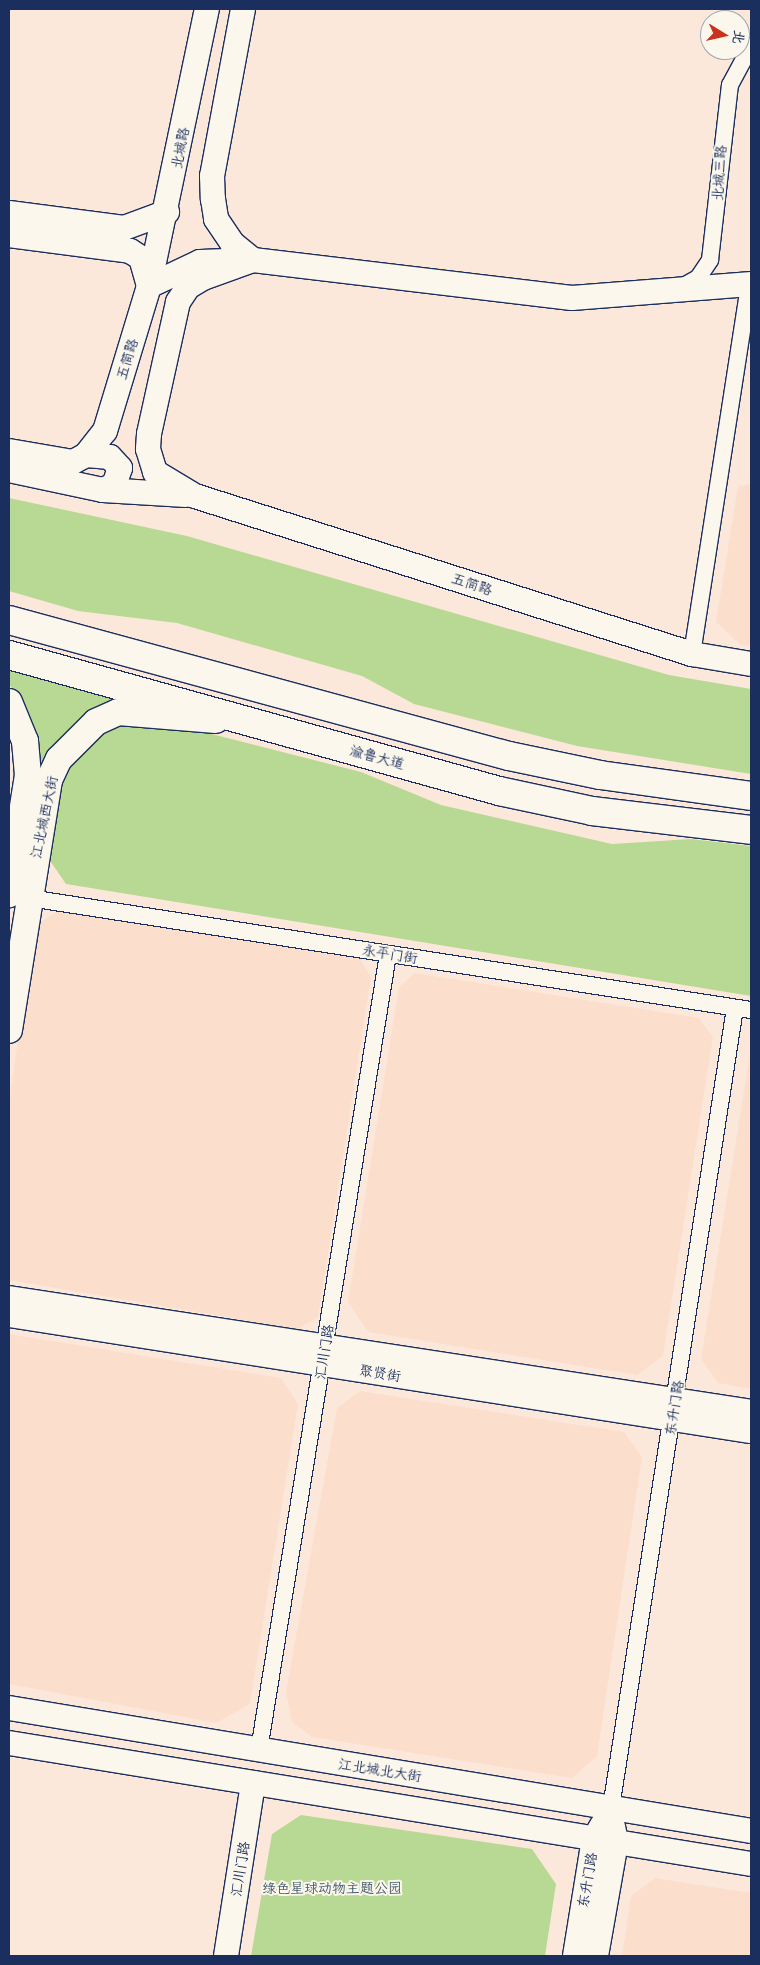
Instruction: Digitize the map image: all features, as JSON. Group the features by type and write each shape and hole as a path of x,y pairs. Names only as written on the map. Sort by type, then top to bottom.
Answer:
{"highway":[{"path":"9,620 509,756 609,777 751,796"},
{"name":"渝鲁大道","path":"9,655 499,791 592,811 751,830"}],"main road":[{"name":"北城路","path":"149,286 167,212 207,9"},
{"path":"243,9 212,176 213,199 216,220 232,243 254,260"},
{"path":"9,213 124,228 167,212"},
{"path":"9,235 130,251 141,258 149,286"},
{"name":"五简路","path":"254,260 203,278 188,287 178,302 148,449 155,472 195,496 692,654 751,664"},
{"name":"五简路","path":"86,455 105,431 149,286 200,262 254,260 534,296 616,297 678,289 750,284"},
{"path":"9,451 73,462 86,455 110,458 120,468 114,485 103,490"},
{"name":"五简路","path":"9,470 103,490 195,496"},
{"name":"江北城西大街","path":"9,702 25,741 28,776 9,1030"},
{"name":"江北城西大街","path":"19,896 49,780 74,739 96,722 118,712 144,712 256,724"},
{"name":"聚贤街","path":"9,1298 323,1354 673,1410 751,1431"},
{"name":"聚贤街","path":"9,1315 323,1354"},
{"name":"聚贤街","path":"673,1410 751,1412"},
{"name":"江北城北大街","path":"9,1708 751,1831"},
{"path":"9,1743 751,1864"},
{"name":"汇川门路","path":"226,1956 254,1783"},
{"name":"东升门路","path":"575,1956 605,1840 611,1808"},
{"name":"东升门路","path":"596,1956 605,1840"}],"street":[{"name":"北城三路","path":"678,289 698,278 710,260 730,85 751,46"},
{"path":"692,654 750,284"},
{"name":"永平门街","path":"19,896 751,1010"},
{"name":"汇川门路","path":"259,1750 388,954"},
{"name":"东升门路","path":"611,1808 735,1008"}],"shaded area":[{"path":"751,484 751,646 741,645 716,622 738,486"},
{"path":"59,910 360,959 371,977 318,1317 298,1329 9,1280 9,1101 35,926"},
{"path":"415,973 699,1018 713,1037 663,1356 637,1375 368,1332 348,1302 399,987"},
{"path":"751,1047 751,1389 718,1383 701,1359"},
{"path":"9,1334 281,1378 298,1404 250,1704 216,1723 9,1684"},
{"path":"360,1391 624,1432 642,1457 597,1756 572,1778 312,1737 292,1722 286,1692 337,1408"},
{"path":"655,1878 751,1893 751,1956 622,1956 631,1896"}],"green space":[{"path":"9,498 187,536 669,675 751,689 751,774 577,746 414,704 362,676 177,623 78,611 9,591"},
{"path":"9,668 123,698 40,769 17,696 9,684"},
{"path":"136,721 184,727 361,772 441,805 612,844 691,839 751,846 751,996 66,884 46,855 61,780 74,755 109,726"},
{"name":"绿色星球动物主题公园","path":"301,1815 532,1849 556,1884 545,1956 251,1956 272,1834"}]}
